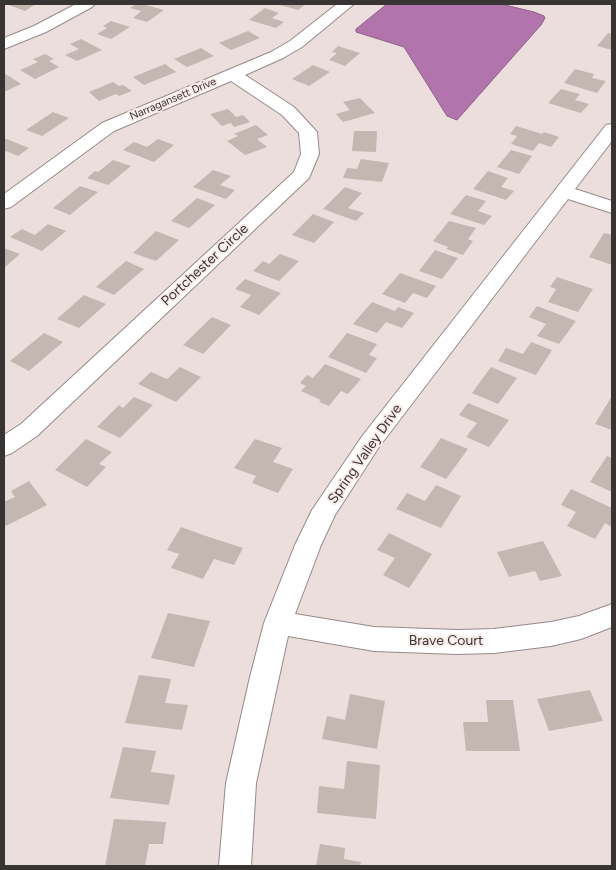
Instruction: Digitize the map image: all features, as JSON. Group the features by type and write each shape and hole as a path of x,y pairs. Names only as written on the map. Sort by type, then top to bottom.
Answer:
{"street":[{"path":"4,44 40,29 87,4"},
{"name":"Narragansett Drive","path":"4,204 108,127 277,55 296,44 346,4"},
{"name":"Portchester Circle","path":"4,447 29,430 302,174 310,154 308,132 288,111 232,74"},
{"name":"Spring Valley Drive","path":"235,866 241,783 262,686 278,623 308,545 325,510 347,475 383,426 612,129"},
{"path":"564,192 612,207"},
{"name":"Brave Court","path":"278,623 374,639 457,642 494,641 551,634 581,627 612,615"}],"shaded area":[{"path":"387,4 501,4 534,12 545,18 541,25 457,120 447,116 404,47 356,32 356,29"}],"building":[{"path":"36,4 25,11 9,5"},
{"path":"136,4 164,10 147,22 133,18 141,11 130,8"},
{"path":"306,4 298,10 280,5"},
{"path":"265,8 279,13 272,18 284,22 276,28 249,20"},
{"path":"111,21 130,27 111,39 97,34 107,28 103,26"},
{"path":"248,31 260,38 231,50 219,43"},
{"path":"608,33 612,34 612,50 597,46"},
{"path":"81,39 102,50 77,61 65,55 79,49 70,44"},
{"path":"338,46 360,53 345,66 329,60 337,53 332,52"},
{"path":"201,48 214,56 187,67 174,59"},
{"path":"45,54 54,59 49,61 59,67 35,79 20,70 38,62 33,59"},
{"path":"165,64 176,72 144,85 133,77"},
{"path":"313,65 330,72 309,86 292,79"},
{"path":"575,69 594,74 592,78 606,81 597,93 564,83"},
{"path":"4,73 21,84 4,92"},
{"path":"113,82 119,86 123,85 132,91 119,96 116,94 99,101 89,92"},
{"path":"561,89 580,94 575,100 589,104 581,113 548,103"},
{"path":"360,98 375,113 343,122 336,114 350,110 343,102"},
{"path":"228,109 236,117 243,115 250,122 234,127 231,123 222,126 210,114"},
{"path":"53,112 69,118 42,136 26,130"},
{"path":"256,125 268,135 257,139 267,147 245,155 227,141 238,136 234,134"},
{"path":"516,126 559,137 551,147 539,143 533,151 511,144 517,136 510,134"},
{"path":"354,131 377,131 376,152 352,151"},
{"path":"4,138 29,148 18,156 6,151 4,153"},
{"path":"158,139 174,145 154,162 123,150 134,142 147,147"},
{"path":"511,150 532,156 519,174 497,167"},
{"path":"361,159 389,163 382,182 343,178 347,168 357,169"},
{"path":"113,160 131,166 108,185 87,178 95,171 98,172"},
{"path":"213,170 231,176 220,185 235,190 226,199 193,187"},
{"path":"488,171 508,178 501,187 514,191 506,200 473,189"},
{"path":"80,186 98,192 70,215 53,208"},
{"path":"345,187 362,193 348,208 364,213 356,221 323,209"},
{"path":"466,195 486,201 478,211 492,216 484,225 450,214"},
{"path":"197,198 215,205 189,228 171,221"},
{"path":"313,214 334,222 314,243 292,235"},
{"path":"449,221 476,228 468,239 473,241 463,255 446,249 448,247 433,241"},
{"path":"48,224 66,231 42,251 10,237 22,229 35,235"},
{"path":"156,231 179,240 156,261 133,253"},
{"path":"604,233 612,235 612,265 589,257"},
{"path":"4,248 20,254 4,268"},
{"path":"435,250 458,258 442,279 419,271"},
{"path":"280,254 299,261 279,281 253,271 263,261 269,264"},
{"path":"126,261 144,269 114,295 96,287"},
{"path":"400,273 436,286 427,298 413,293 405,303 382,294"},
{"path":"557,277 593,289 578,312 548,302 556,289 550,287"},
{"path":"245,279 281,293 259,315 240,307 251,295 235,289"},
{"path":"84,295 106,304 79,328 57,319"},
{"path":"372,302 395,311 398,307 414,313 402,328 386,322 377,333 353,324"},
{"path":"537,306 576,321 559,344 537,336 546,324 529,317"},
{"path":"212,317 231,325 203,354 183,345"},
{"path":"44,333 63,342 29,371 10,361"},
{"path":"347,333 377,344 369,355 377,358 366,373 328,357"},
{"path":"531,342 552,350 536,375 498,361 506,348 523,354"},
{"path":"325,364 361,379 348,394 341,391 329,406 319,402 321,400 301,391 306,386 300,383 307,375 313,378"},
{"path":"180,367 201,377 176,402 138,384 151,372 167,379"},
{"path":"491,367 517,378 498,404 472,393"},
{"path":"612,396 612,430 595,424"},
{"path":"134,397 153,405 120,438 97,427 119,405 123,408"},
{"path":"468,403 509,420 489,447 466,437 477,423 459,415"},
{"path":"441,438 468,449 446,479 420,467"},
{"path":"86,439 112,452 99,464 106,467 87,487 55,470"},
{"path":"255,439 282,448 273,462 293,469 278,493 252,483 256,476 234,468"},
{"path":"607,456 612,458 612,492 590,482"},
{"path":"29,481 47,505 6,526 4,523 4,502 15,497 11,491"},
{"path":"436,485 461,496 441,528 396,509 407,493 425,501"},
{"path":"571,489 612,508 612,527 605,523 595,539 567,526 576,512 561,505"},
{"path":"181,527 243,548 234,565 214,559 203,579 171,568 179,554 167,550"},
{"path":"389,533 432,554 409,588 383,575 395,558 377,550"},
{"path":"543,541 562,576 540,581 535,571 509,577 497,552"},
{"path":"168,613 210,621 194,667 151,658"},
{"path":"139,675 171,679 165,703 188,705 182,730 125,723"},
{"path":"590,690 603,721 549,731 537,699"},
{"path":"350,694 385,701 377,749 322,739 327,716 345,720"},
{"path":"486,700 513,700 520,751 466,751 463,722 488,722"},
{"path":"123,747 156,751 151,772 175,775 169,805 110,798"},
{"path":"347,761 380,765 376,819 317,813 319,786 344,789"},
{"path":"114,819 166,822 163,844 149,844 145,866 105,866"},
{"path":"320,844 345,848 344,859 361,862 360,866 316,866"}]}
